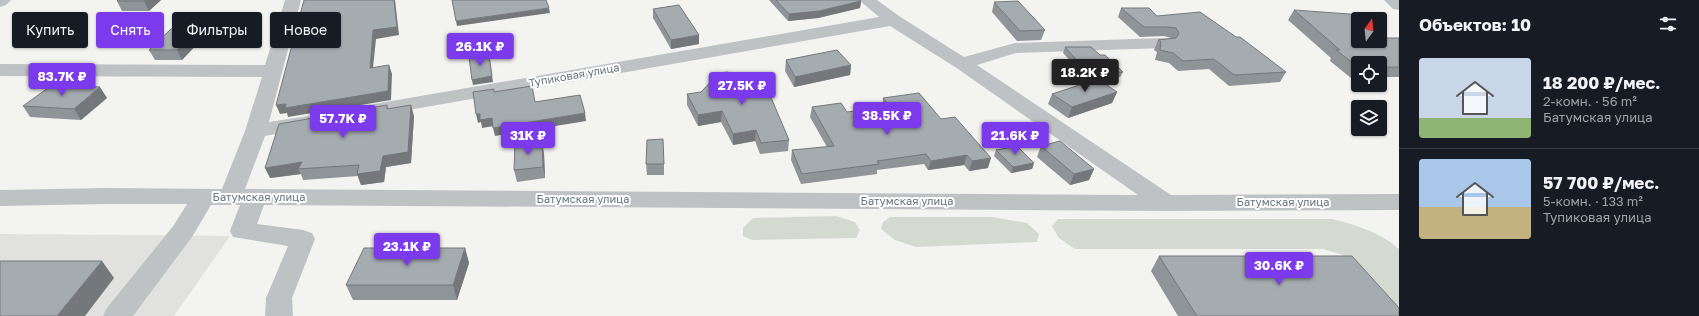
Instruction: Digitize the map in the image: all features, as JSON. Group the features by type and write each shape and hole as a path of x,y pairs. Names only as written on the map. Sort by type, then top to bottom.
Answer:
{"street":[{"path":"0,2 4,0"},
{"path":"230,197 256,131 293,0"},
{"path":"867,0 893,20 962,63 1166,203"},
{"path":"1392,0 1399,5"},
{"name":"Тупиковая улица","path":"256,131 893,20"},
{"path":"962,63 1015,48 1164,43"},
{"path":"0,70 273,71"},
{"path":"116,316 183,231 204,197"},
{"path":"255,197 242,231 303,239 279,298 279,316"},
{"name":"Батумская улица","path":"0,198 255,197 1166,203 1399,202"}],"shaded area":[{"path":"836,216 855,222 860,230 856,238 752,240 743,236 743,228 753,218"},
{"path":"890,217 992,217 1027,223 1039,234 1037,242 916,247 895,240 881,229 883,222"},
{"path":"1058,219 1332,219 1350,224 1384,238 1399,249 1399,316 1393,316 1343,255 1323,249 1075,249 1059,238 1052,226"},
{"path":"0,234 230,236 174,316 0,316"}],"building":[{"path":"118,0 145,0 117,1"},
{"path":"304,0 394,0 397,27 373,30 370,68 389,65 388,91 285,108 286,104 276,105 291,48 341,48 341,12 301,12"},
{"path":"452,0 546,0 549,8 456,21"},
{"path":"776,0 861,1 819,11 789,14"},
{"path":"1018,1 1045,30 1020,31 994,2"},
{"path":"679,5 699,35 671,40 653,9"},
{"path":"1121,8 1149,8 1157,16 1200,12 1236,37 1240,37 1286,72 1234,75 1214,59 1183,61 1173,53 1160,50 1161,42 1158,40 1176,38 1179,33 1176,28 1144,27"},
{"path":"1294,10 1351,14 1351,48 1387,48 1387,38 1399,38 1399,67 1387,67 1387,56 1351,56 1351,62 1336,50 1340,50"},
{"path":"172,29 172,48 179,48 177,50 149,50 151,48 164,48 164,36"},
{"path":"1065,47 1091,47 1100,55 1105,55 1123,72 1089,74"},
{"path":"837,50 851,65 795,77 786,60"},
{"path":"489,55 492,76 472,80 469,57"},
{"path":"727,72 764,81 789,140 761,143 756,130 733,134 722,111 698,115 687,94 701,92 719,73"},
{"path":"1098,79 1117,92 1072,107 1052,94"},
{"path":"52,85 100,87 74,109 23,106"},
{"path":"532,86 535,102 580,95 585,113 493,128 492,118 480,120 480,114 476,114 473,92 494,89 494,92"},
{"path":"919,93 941,119 955,117 991,158 972,161 967,155 931,161 926,154 877,161 879,164 802,174 792,150 834,146 812,107 841,103 847,112 890,107 883,98"},
{"path":"387,105 387,109 411,105 408,152 383,156 380,171 357,174 359,165 298,169 302,162 265,168 279,124"},
{"path":"663,139 664,164 646,164 647,140"},
{"path":"1060,141 1094,169 1074,174 1041,146"},
{"path":"542,142 543,167 514,170 515,143"},
{"path":"1017,146 1034,163 1013,167 996,150"},
{"path":"364,248 465,248 453,285 346,285"},
{"path":"1159,256 1352,256 1399,308 1399,316 1197,316"},
{"path":"0,261 102,261 57,316 0,316"}]}
